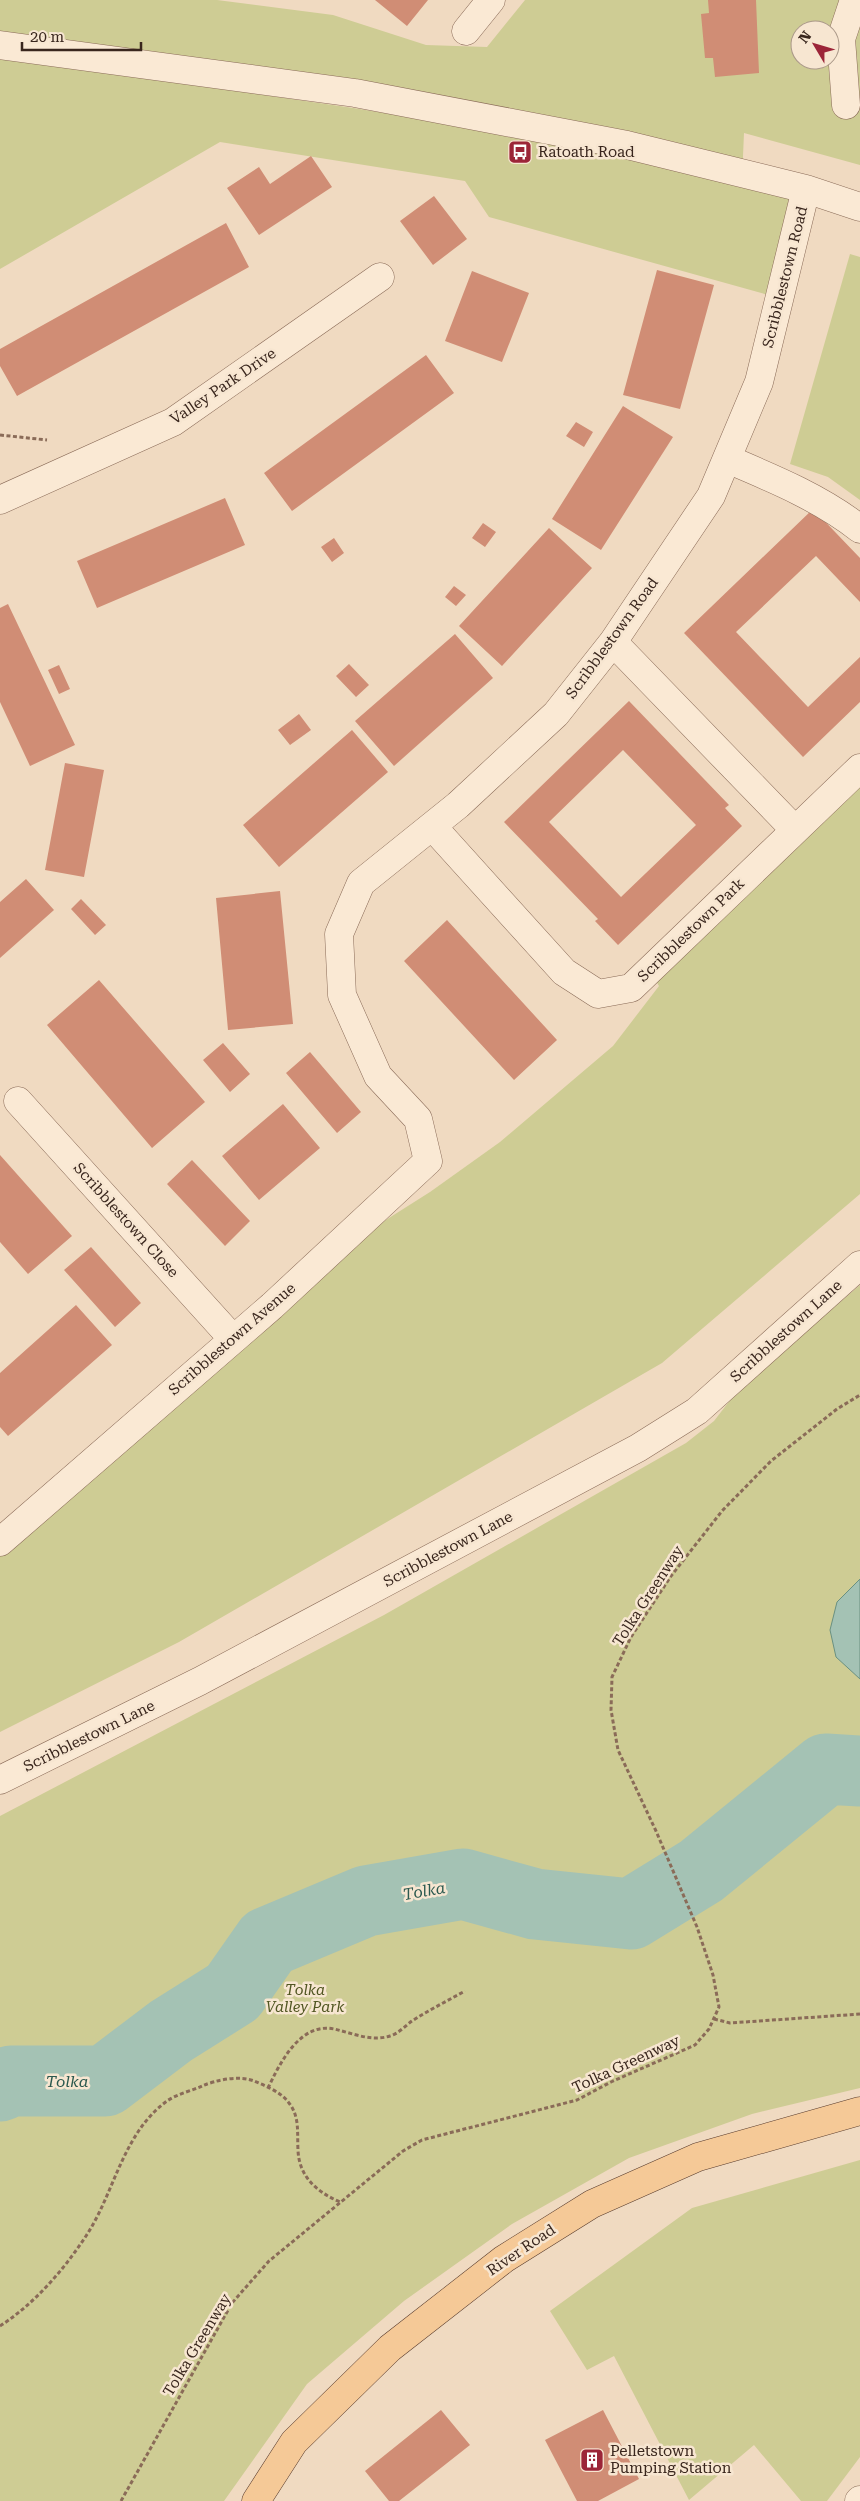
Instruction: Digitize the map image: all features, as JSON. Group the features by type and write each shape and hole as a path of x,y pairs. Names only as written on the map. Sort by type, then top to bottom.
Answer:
{"main road":[{"name":"River Road","path":"256,2501 294,2442 390,2348 504,2259 592,2204 698,2157 860,2110"}],"street":[{"path":"466,31 491,0"},
{"path":"846,105 841,39 854,0"},
{"path":"0,45 355,94 627,145 806,189 860,207"},
{"name":"Scribblestown Road","path":"418,1119 378,1076 342,995 339,934 361,884 432,826 556,714 613,642 711,496 759,382 806,189"},
{"name":"Valley Park Drive","path":"0,500 173,422 380,277"},
{"path":"727,459 769,476 846,518 860,529"},
{"path":"613,642 795,830"},
{"name":"Scribblestown Park","path":"432,826 564,972 598,994 631,988 860,768"},
{"name":"Scribblestown Close","path":"18,1101 233,1339"},
{"name":"Scribblestown Avenue","path":"0,1542 233,1339 428,1161 418,1119"},
{"name":"Scribblestown Lane","path":"0,1780 200,1681 638,1448 697,1411 860,1265"}],"path":[{"name":"Tolka Greenway","path":"121,2501 232,2303 269,2261 403,2150 422,2140 576,2100 610,2082 695,2045 709,2029 719,2007 715,1983 697,1927 656,1831 618,1750 610,1710 612,1677 631,1637 671,1576 722,1511 771,1462 837,1409 860,1395"},
{"path":"268,2088 280,2063 294,2045 314,2031 332,2029 376,2038 392,2036 429,2010 465,1991"},
{"path":"714,2019 730,2023 860,2014"},
{"path":"0,2326 15,2317 60,2273 87,2234 119,2166 140,2128 168,2100 217,2080 251,2080 278,2093 290,2103 299,2127 298,2151 304,2176 323,2195 340,2202"}],"green space":[{"path":"0,0 217,0 333,15 426,45 487,47 525,0 860,0 860,165 744,133 742,179 554,136 0,53"},
{"path":"0,56 353,108 553,140 804,194 779,298 489,217 465,181 220,142 0,269"},
{"path":"850,254 860,257 860,500 828,477 790,464"},
{"path":"860,774 860,1194 662,1363 179,1642 0,1732 0,1543 370,1230 430,1192 500,1142 613,1046 659,986 650,971"},
{"name":"Tolka Valley Park","path":"860,1285 860,2088 752,2114 629,2158 512,2224 404,2301 307,2384 224,2501 0,2501 0,1816 384,1615 686,1443 714,1421 738,1390"},
{"path":"860,2160 860,2457 827,2501 801,2501 754,2445 689,2500 614,2356 587,2370 550,2311 692,2208"}],"shaded area":[{"path":"860,1579 860,1679 836,1657 830,1630 837,1602"}],"building":[{"path":"375,0 428,0 407,26"},
{"path":"708,0 756,0 759,73 715,77 713,58 705,58 701,14 709,13"},
{"path":"311,156 332,187 259,235 227,188 259,167 270,184"},
{"path":"434,196 467,239 433,265 400,221"},
{"path":"226,223 249,267 17,396 0,366 0,349"},
{"path":"657,270 714,285 680,409 623,395"},
{"path":"472,271 529,293 502,362 445,341"},
{"path":"426,355 454,393 292,511 264,473"},
{"path":"623,406 673,437 601,550 552,519"},
{"path":"576,422 593,432 584,447 566,436"},
{"path":"225,498 245,545 97,608 77,561"},
{"path":"813,509 860,558 860,602 816,556 736,632 808,707 860,657 860,702 803,757 684,633"},
{"path":"483,523 496,532 485,547 472,538"},
{"path":"549,528 592,568 502,666 459,626"},
{"path":"334,538 344,553 332,562 321,547"},
{"path":"454,586 466,595 456,606 445,597"},
{"path":"8,604 75,745 30,766 0,702 0,608"},
{"path":"455,634 493,678 394,766 355,721"},
{"path":"349,664 369,685 356,697 336,676"},
{"path":"59,665 70,689 59,694 48,670"},
{"path":"629,701 729,805 725,808 742,826 618,945 595,921 598,919 504,822","holes":["623,750 696,825 621,897 549,822"]},
{"path":"299,714 311,730 290,745 278,730"},
{"path":"352,730 388,772 279,867 243,825"},
{"path":"65,763 104,770 84,877 45,870"},
{"path":"26,879 54,910 0,958 0,902"},
{"path":"280,891 293,1024 228,1030 216,898"},
{"path":"81,899 106,925 95,935 71,909"},
{"path":"447,920 557,1040 514,1080 404,961"},
{"path":"99,980 205,1102 152,1148 47,1025"},
{"path":"223,1043 250,1074 230,1092 203,1060"},
{"path":"310,1052 361,1112 337,1133 286,1073"},
{"path":"283,1104 320,1148 259,1200 222,1156"},
{"path":"0,1155 72,1236 28,1274 0,1242"},
{"path":"192,1160 250,1221 225,1246 167,1184"},
{"path":"91,1247 141,1303 115,1327 64,1270"},
{"path":"76,1305 112,1345 8,1436 0,1427 0,1373"},
{"path":"441,2410 470,2445 399,2501 389,2501 365,2471"},
{"name":"Pelletstown Pumping Station","path":"603,2410 639,2479 598,2501 577,2501 545,2440"}],"waterway":[{"name":"Tolka","path":"0,2086 11,2081 105,2081 171,2031 233,1992 268,1942 366,1901 463,1884 535,1904 631,1914 701,1871 826,1769 860,1771"}],"place":[{"name":"Ratoath Road","path":"520,152"},
{"name":"Pelletstown Pumping Station","path":"592,2460"}]}
